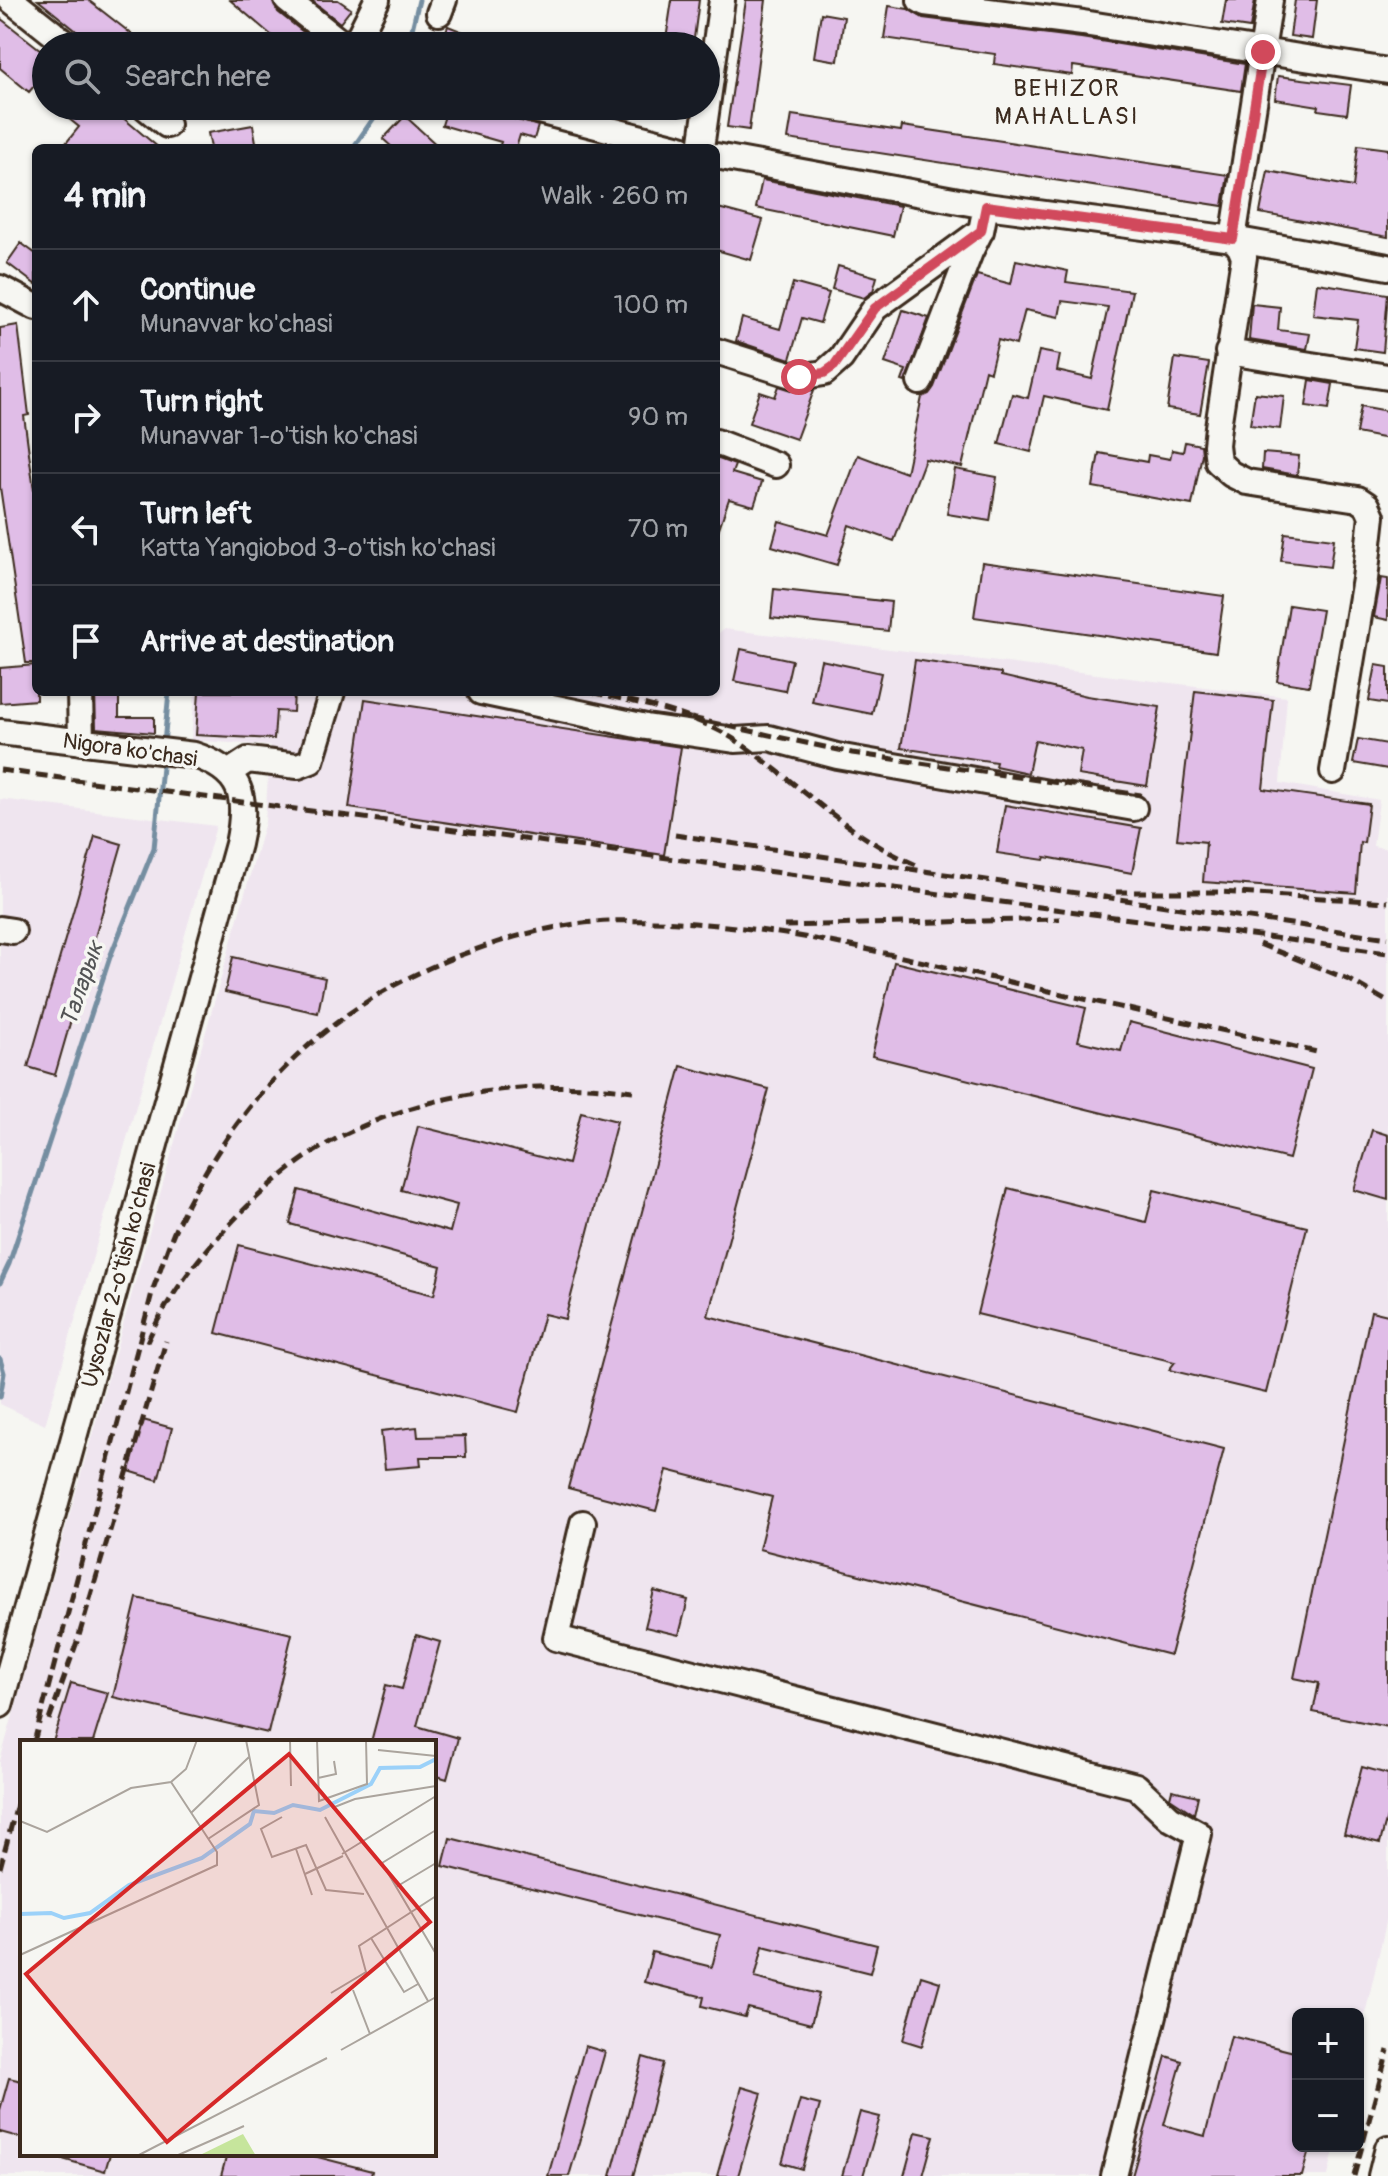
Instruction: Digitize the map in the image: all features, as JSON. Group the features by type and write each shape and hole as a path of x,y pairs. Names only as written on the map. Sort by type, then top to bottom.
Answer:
{"street":[{"path":"11,0 51,32"},
{"path":"287,0 327,32"},
{"path":"361,32 377,0"},
{"path":"720,35 722,0"},
{"path":"920,0 925,3 1085,12 1263,52 1388,71"},
{"path":"1233,239 1270,0"},
{"path":"161,120 167,125"},
{"path":"573,120 666,144"},
{"path":"714,144 715,120"},
{"path":"720,159 986,206 1233,239 1388,267"},
{"path":"920,382 981,231 986,206"},
{"path":"720,352 799,377 824,373 841,358 875,308 981,231"},
{"path":"1233,239 1244,257 1216,445 1218,462 1247,482 1358,499 1367,505 1372,516 1365,579 1333,771"},
{"path":"0,288 32,305"},
{"path":"1228,352 1388,377"},
{"path":"720,444 776,465"},
{"path":"80,696 81,742"},
{"path":"228,773 248,760 298,766 311,761 331,696"},
{"path":"500,696 646,727 735,740 769,738 837,756 1134,808"},
{"name":"Nigora ko'chasi","path":"0,732 184,753 213,762 238,784 244,803 238,844"},
{"name":"Uysozlar 2-o'tish ko'chasi","path":"0,1705 238,844"},
{"path":"583,1523 556,1638 1136,1786 1170,1818 1199,1834 1114,2176"},
{"path":"1381,2176 1388,2148"}],"shaded area":[{"path":"724,629 1287,697 1280,783 1379,800 1373,846 1388,849 1388,1914 1364,2019 1364,2008 1292,2008 1292,2152 1334,2152 1328,2176 0,2176 0,1761 265,822 270,746 191,740 195,696 720,696 720,632"},
{"path":"0,799 216,826 45,1425 0,1404"}],"building":[{"path":"38,0 88,0 129,32 78,32"},
{"path":"230,0 272,0 278,12 303,32 268,32"},
{"path":"311,0 338,0 351,9 340,23"},
{"path":"672,0 699,0 695,32 667,32"},
{"path":"746,0 766,0 749,130 727,127"},
{"path":"1226,0 1255,0 1250,28 1222,24"},
{"path":"1295,0 1317,0 1312,39 1290,36"},
{"path":"889,6 908,9 923,18 1081,38 1245,64 1241,91 1073,66 1072,75 994,64 995,54 884,38"},
{"path":"821,13 844,17 838,61 814,57"},
{"path":"0,18 32,43 32,88 29,92 0,68"},
{"path":"448,26 463,32 446,32"},
{"path":"1278,76 1351,85 1347,114 1275,99"},
{"path":"792,115 901,131 902,126 1228,175 1223,206 788,139"},
{"path":"70,120 126,120 154,144 65,144 79,127"},
{"path":"401,120 409,120 436,144 389,144 383,139"},
{"path":"444,120 519,120 538,126 534,139 520,135 517,144 500,144 442,125"},
{"path":"253,125 256,144 210,144 208,133"},
{"path":"1358,145 1388,149 1388,237 1260,213 1268,171 1353,187"},
{"path":"762,180 900,206 893,236 756,208"},
{"path":"720,209 763,220 751,260 720,251"},
{"path":"21,243 32,251 32,282 7,263"},
{"path":"1016,260 1068,271 1066,282 1132,291 1107,410 1044,396 1031,452 999,444 1012,394 1028,398 1039,351 1060,355 1057,371 1092,379 1108,307 1062,301 1059,317 1025,310 1016,345 998,340 990,372 985,370 962,467 925,459 894,541 849,525 837,565 772,546 779,521 828,535 858,455 906,473 922,397 934,387 977,275 1011,284"},
{"path":"838,266 877,277 873,291 864,298 832,289"},
{"path":"793,283 829,293 820,323 802,318 790,359 736,341 742,318 780,329"},
{"path":"1317,283 1388,294 1383,352 1354,348 1358,320 1313,315"},
{"path":"1252,304 1280,307 1278,330 1310,334 1307,349 1249,340"},
{"path":"903,310 929,318 905,382 902,381 906,370 885,363"},
{"path":"18,325 29,415 24,416 32,475 32,663 26,663 0,487 0,328"},
{"path":"1175,358 1209,363 1200,414 1167,409"},
{"path":"1310,380 1333,384 1329,409 1306,406"},
{"path":"779,386 795,391 814,390 796,439 749,423 760,392 775,397"},
{"path":"1255,393 1284,396 1280,429 1250,425"},
{"path":"1361,406 1388,411 1388,439 1356,433"},
{"path":"1185,442 1201,445 1202,454 1192,505 1093,487 1099,453 1147,462 1148,455 1170,459 1172,450 1183,452"},
{"path":"1263,453 1299,456 1297,475 1262,469"},
{"path":"720,459 735,465 732,473 762,482 754,506 729,499 720,525"},
{"path":"955,469 997,477 990,521 947,514"},
{"path":"1285,533 1334,539 1330,567 1281,561"},
{"path":"982,562 1224,596 1216,652 974,617"},
{"path":"1381,578 1388,579 1388,620 1374,617"},
{"path":"774,589 891,602 888,631 771,618"},
{"path":"1289,605 1322,610 1309,686 1277,681"},
{"path":"741,649 792,660 785,691 734,681"},
{"path":"821,660 881,673 872,714 812,702"},
{"path":"915,660 1001,673 1001,676 1087,696 1160,707 1147,786 1078,775 1082,750 1035,740 1028,773 995,766 996,762 901,748"},
{"path":"32,665 32,696 36,696 36,700 0,703 0,668"},
{"path":"1376,665 1388,667 1388,704 1369,701"},
{"path":"1195,691 1273,700 1263,789 1369,804 1364,843 1360,842 1356,893 1203,882 1206,842 1177,839"},
{"path":"95,696 119,696 119,717 154,717 154,733 96,728"},
{"path":"199,696 294,696 293,712 276,711 274,739 196,735"},
{"path":"365,699 681,747 664,855 349,808"},
{"path":"1358,739 1388,744 1388,769 1353,763"},
{"path":"1005,805 1141,828 1132,873 1045,857 1044,860 997,853"},
{"path":"95,836 122,844 55,1075 28,1067"},
{"path":"233,957 325,978 318,1013 225,992"},
{"path":"894,962 1086,1008 1078,1041 1121,1051 1129,1022 1312,1069 1289,1159 872,1056"},
{"path":"681,1066 769,1089 708,1316 1224,1449 1170,1655 759,1549 772,1497 667,1470 656,1511 568,1488"},
{"path":"581,1112 617,1121 565,1319 544,1314 518,1412 216,1333 239,1245 434,1295 441,1266 290,1224 299,1190 450,1232 457,1205 401,1190 418,1126 568,1164"},
{"path":"1372,1130 1388,1135 1388,1200 1354,1190"},
{"path":"1008,1188 1146,1222 1154,1190 1307,1227 1266,1393 1169,1370 1175,1362 977,1314"},
{"path":"1371,1311 1388,1315 1388,1727 1313,1712 1319,1683 1294,1678"},
{"path":"143,1420 172,1428 158,1480 129,1471"},
{"path":"417,1427 418,1437 465,1436 466,1457 420,1457 421,1466 385,1469 381,1431"},
{"path":"654,1591 688,1600 679,1635 645,1627"},
{"path":"137,1598 292,1634 268,1733 113,1697"},
{"path":"416,1635 440,1642 417,1726 458,1738 447,1779 436,1776 436,1740 372,1740 386,1685 402,1689"},
{"path":"71,1683 108,1693 94,1740 54,1740"},
{"path":"1362,1767 1388,1774 1388,1813 1380,1843 1344,1834"},
{"path":"1172,1790 1198,1796 1194,1814 1170,1798"},
{"path":"450,1838 877,1945 870,1973 763,1946 755,1978 819,1994 811,2024 748,2008 745,2017 702,2006 704,1997 644,1982 652,1952 712,1967 720,1935 443,1866"},
{"path":"921,1976 940,1982 922,2046 903,2040"},
{"path":"1231,2036 1292,2051 1292,2152 1308,2152 1302,2176 1132,2176 1166,2056 1182,2061 1164,2125 1205,2136"},
{"path":"585,2046 605,2052 569,2176 548,2176"},
{"path":"643,2057 663,2063 641,2148 633,2176 611,2176"},
{"path":"9,2078 20,2081 20,2137 0,2132 0,2110"},
{"path":"742,2087 762,2093 738,2176 717,2176"},
{"path":"800,2100 820,2105 802,2169 782,2163"},
{"path":"860,2112 880,2117 863,2176 842,2176"},
{"path":"916,2132 934,2136 923,2176 904,2176"},
{"path":"60,2156 109,2156 105,2171"},
{"path":"226,2156 314,2156 372,2171 371,2176 221,2176"}],"waterway":[{"name":"Таларык","path":"411,32 419,0"},
{"name":"Таларык","path":"356,144 372,120"},
{"name":"Таларык","path":"164,743 169,696"},
{"name":"Таларык","path":"0,1283 9,1264 110,957 154,848 163,757"},
{"name":"Таларык","path":"0,1359 4,1373 0,1397"}],"railway":[{"path":"609,696 667,710 720,731 760,757 870,841 919,866"},
{"path":"691,718 852,753 1141,795"},
{"path":"0,770 1388,953"},
{"path":"675,835 1388,938"},
{"path":"1116,892 1221,892 1388,902"},
{"path":"784,926 1060,919"},
{"path":"35,1740 153,1289 180,1219 231,1133 260,1095 293,1060 329,1028 411,976 476,949 551,928 609,921 704,924 845,945 1321,1053"},
{"path":"1259,944 1350,980 1388,1002"},
{"path":"147,1342 179,1286 219,1236 280,1177 333,1140 419,1106 490,1091 561,1086 633,1091"},
{"path":"49,1720 78,1639 166,1341"},
{"path":"0,1868 20,1793"},
{"path":"1354,2176 1388,2050"}],"district":[{"name":"BEHIZOR MAHALLASI","path":"1067,102"}],"route":[{"path":"799,377 824,373 834,366 875,308 981,231 986,206 1233,239 1263,52"}]}
